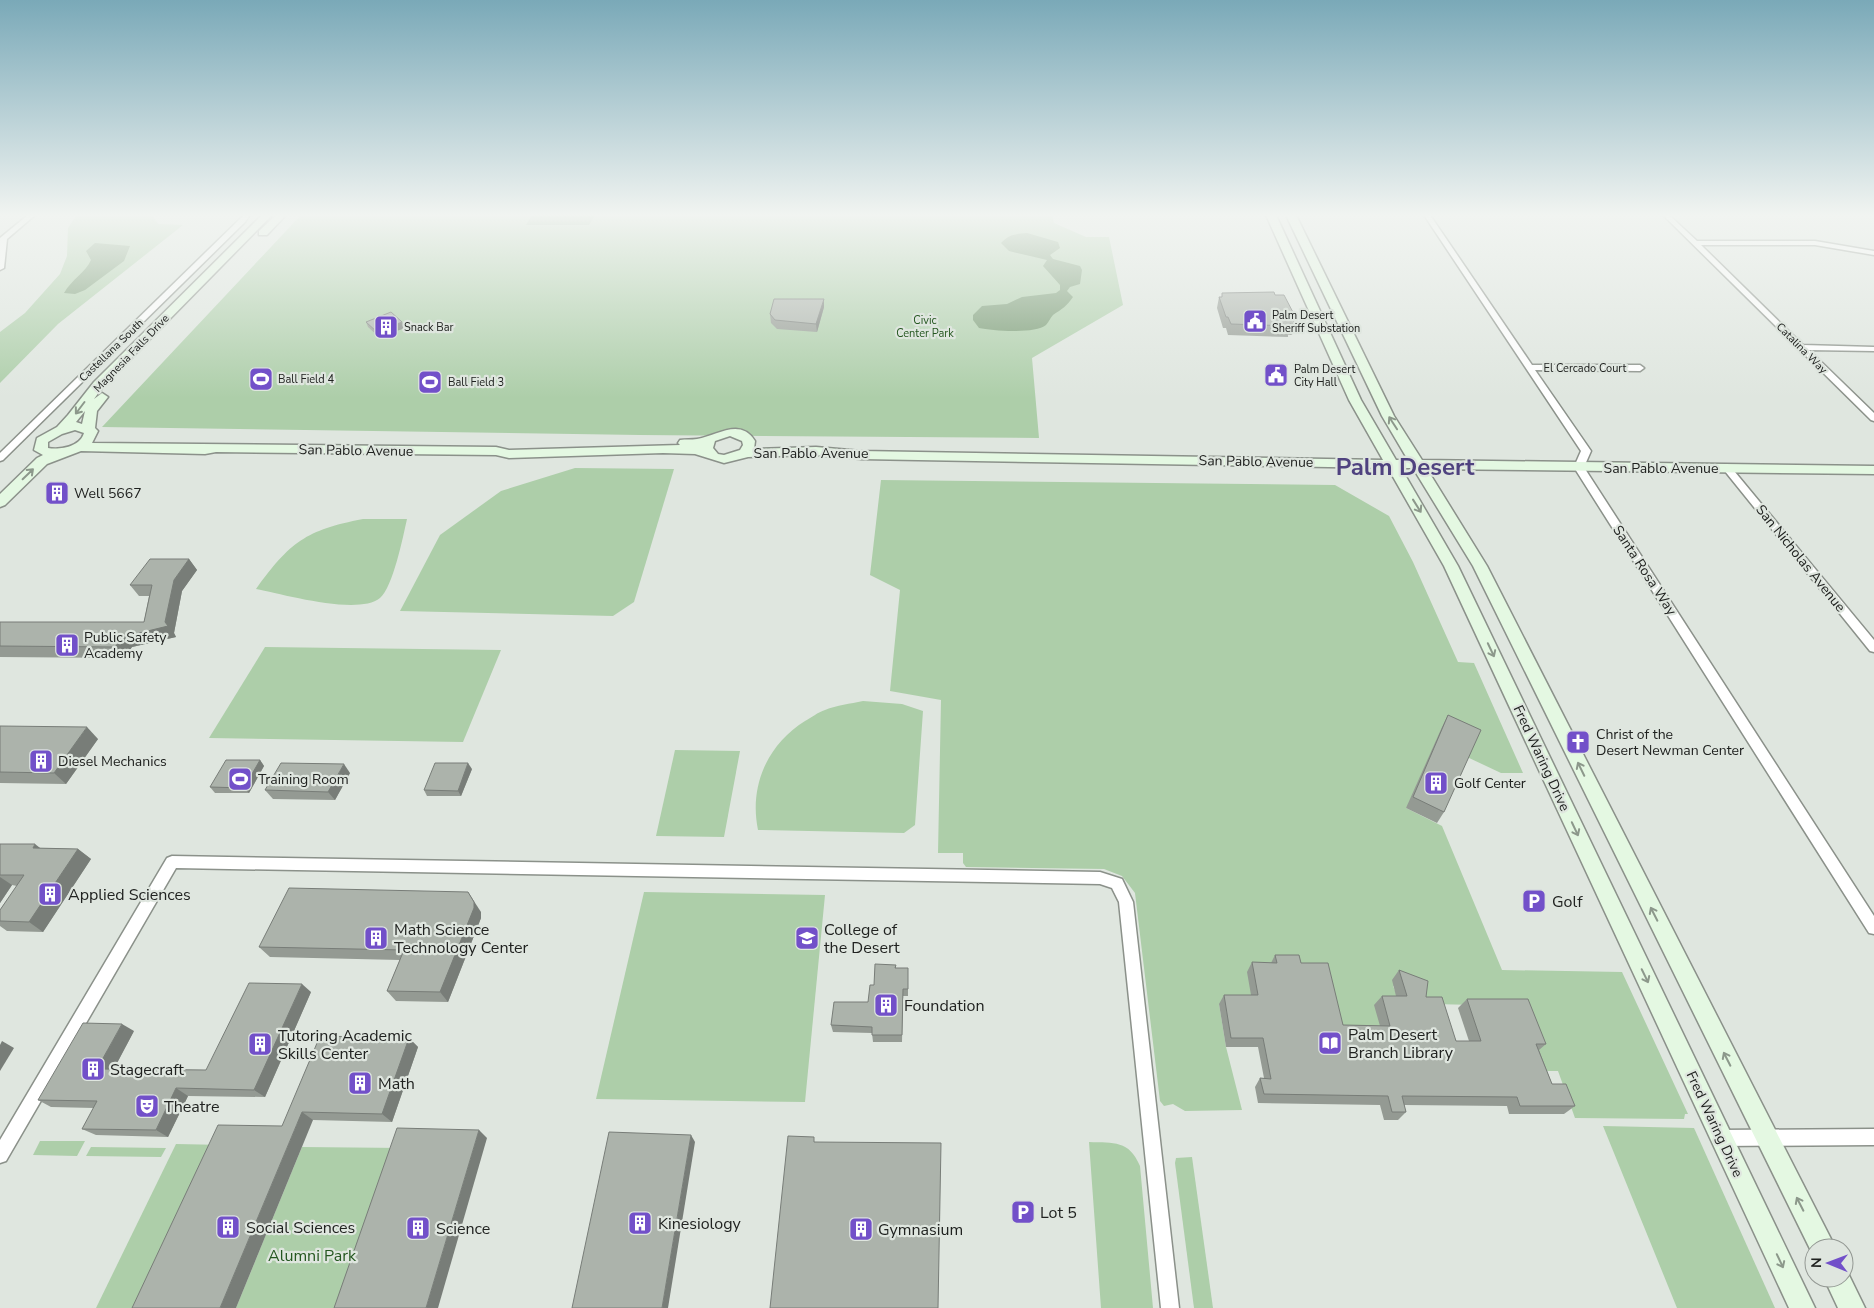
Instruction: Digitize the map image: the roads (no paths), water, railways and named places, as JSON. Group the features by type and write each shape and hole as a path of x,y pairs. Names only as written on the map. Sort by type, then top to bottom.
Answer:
{"street":[{"name":"Castellana South","path":"0,458 186,276"},
{"name":"Magnesia Falls Drive","path":"61,430 74,418 98,385 206,276"},
{"name":"Magnesia Falls Drive","path":"89,431 91,412 105,392 220,276"},
{"name":"Fred Waring Drive","path":"1299,276 1346,382 1451,566 1802,1308"},
{"name":"Fred Waring Drive","path":"1321,276 1388,416 1480,566 1817,1238"},
{"path":"1468,276 1586,451 1580,467"},
{"name":"Catalina Way","path":"1729,276 1874,418"},
{"path":"1802,348 1874,349"},
{"name":"El Cercado Court","path":"1529,367 1640,368"},
{"path":"0,486 40,446 47,436 76,426 89,431 78,447 60,452 42,461 0,502"},
{"name":"San Pablo Avenue","path":"89,431 216,448 496,451 588,443 698,443 729,432 742,434 747,447"},
{"path":"709,454 706,448 710,439"},
{"path":"40,446 45,452 60,452"},
{"name":"San Pablo Avenue","path":"78,447 204,450 216,448"},
{"name":"San Pablo Avenue","path":"496,451 509,454 663,449 696,450 726,459 747,447 878,453 1392,464 1874,470"},
{"name":"Santa Rosa Way","path":"1580,467 1874,928"},
{"name":"San Nicholas Avenue","path":"1727,468 1874,648"},
{"path":"0,1155 172,862 1100,878 1116,883 1126,902 1170,1308"},
{"path":"1722,1138 1874,1138"},
{"path":"1842,1288 1852,1308"}],"place":[{"name":"Palm Desert Sheriff Substation","path":"1255,321"},
{"name":"Snack Bar","path":"386,327"},
{"name":"Palm Desert City Hall","path":"1276,375"},
{"name":"Ball Field 4","path":"261,379"},
{"name":"Ball Field 3","path":"430,382"},
{"name":"Well 5667","path":"57,493"},
{"name":"Public Safety Academy","path":"67,645"},
{"name":"Christ of the Desert Newman Center","path":"1578,742"},
{"name":"Diesel Mechanics","path":"41,761"},
{"name":"Training Room","path":"240,779"},
{"name":"Golf Center","path":"1436,783"},
{"name":"Applied Sciences","path":"50,894"},
{"name":"Golf","path":"1534,901"},
{"name":"Math Science Technology Center","path":"376,938"},
{"name":"College of the Desert","path":"807,938"},
{"name":"Foundation","path":"886,1005"},
{"name":"Palm Desert Branch Library","path":"1330,1043"},
{"name":"Tutoring Academic Skills Center","path":"260,1044"},
{"name":"Stagecraft","path":"93,1069"},
{"name":"Math","path":"360,1083"},
{"name":"Theatre","path":"147,1106"},
{"name":"Lot 5","path":"1023,1212"},
{"name":"Kinesiology","path":"640,1223"},
{"name":"Social Sciences","path":"228,1227"},
{"name":"Science","path":"418,1228"},
{"name":"Gymnasium","path":"861,1229"}],"district":[{"name":"Palm Desert","path":"1405,467"}],"park label":[{"name":"Civic Center Park","path":"925,326"},
{"name":"Alumni Park","path":"312,1255"}]}
